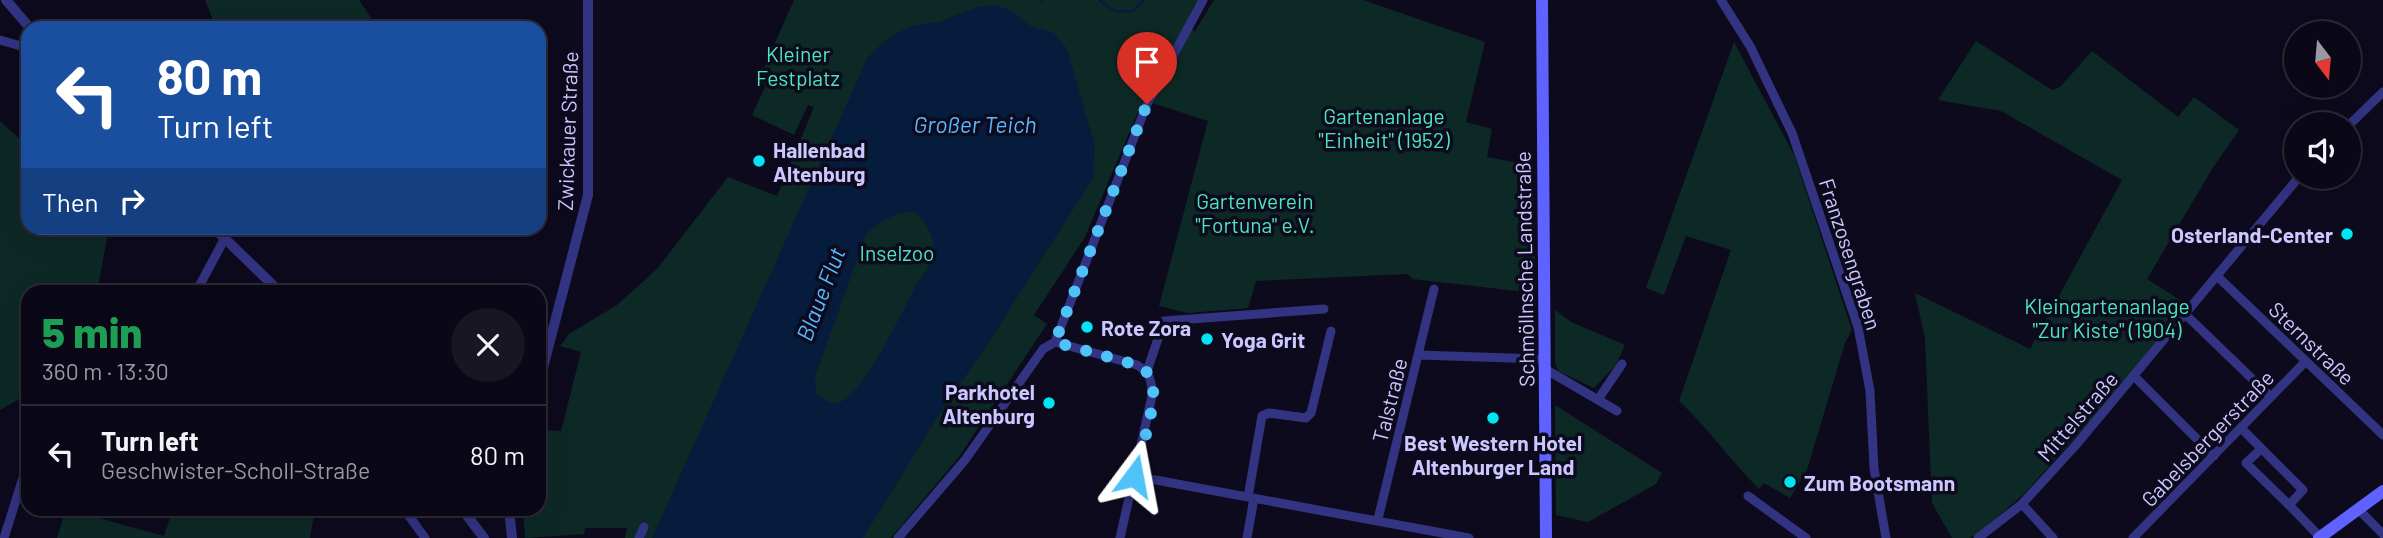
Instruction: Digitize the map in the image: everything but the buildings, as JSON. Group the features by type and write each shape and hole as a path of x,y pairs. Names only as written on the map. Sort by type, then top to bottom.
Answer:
{"main road":[{"name":"Schmöllnsche Landstraße","path":"1542,0 1546,538"},
{"path":"2319,538 2383,491"}],"street":[{"path":"6,0 24,21"},
{"name":"Zwickauer Straße","path":"546,356 588,195 588,0"},
{"path":"898,538 965,460 1043,349 1055,342 1147,104 1203,0"},
{"name":"Franzosengraben","path":"1721,0 1750,46 1792,133 1858,327 1870,391 1874,468 1886,538"},
{"path":"0,40 21,46"},
{"path":"2361,113 2383,92"},
{"name":"Mittelstraße","path":"1978,538 2022,504 2134,377 2290,189"},
{"path":"222,235 273,285"},
{"path":"199,285 225,238"},
{"name":"Sternstraße","path":"2217,275 2383,435"},
{"name":"Talstraße","path":"1378,519 1434,289"},
{"path":"1147,372 1164,321 1324,309"},
{"path":"2185,314 2271,397"},
{"path":"1247,538 1262,416 1269,413 1306,418 1311,413 1331,331"},
{"path":"1055,342 1137,365 1147,372 1152,381 1153,396 1120,538"},
{"path":"1418,355 1545,364 1617,411"},
{"name":"Gabelsbergerstraße","path":"2133,538 2305,362"},
{"path":"1599,398 1622,364"},
{"path":"2134,377 2214,456"},
{"path":"2241,428 2303,490 2289,505"},
{"path":"2261,449 2246,463 2319,538"},
{"path":"1134,476 1378,519 1469,538"},
{"path":"4,538 21,484"},
{"path":"1748,496 1806,538"},
{"path":"2022,504 2053,538"},
{"path":"2358,509 2383,534"},
{"path":"409,516 425,538"},
{"path":"467,516 484,538"},
{"path":"510,516 512,538"},
{"path":"639,538 644,527"}],"green space":[{"path":"205,0 359,0 373,21 213,21"},
{"path":"794,0 1199,0 1186,25 1195,31 1214,0 1363,0 1485,42 1466,122 1492,129 1487,157 1524,164 1527,184 1534,198 1535,293 1413,279 1407,274 1256,281 1248,308 1188,313 1159,306 1208,121 1143,100 1085,237 1034,315 1047,324 959,457 891,538 625,538 627,528 585,528 584,534 525,538 523,516 546,516 546,430 561,431 581,352 560,346 569,334 617,305 657,269 728,177 777,196 814,107 808,105 794,135 752,115 766,85 758,81"},
{"name":"Kleingartenanlage \"Zur Kiste\" (1904)","path":"1976,41 2052,90 2060,87 2092,51 2178,117 2194,97 2239,130 2212,169 2147,279 2185,303 2131,376 2023,495 1979,533 1970,538 1952,538 1932,503 1925,339 1915,293 2030,349 2122,180 2001,111 1938,100"},
{"path":"1734,42 1794,155 1852,330 1845,343 1807,470 1790,498 1764,483 1759,489 1679,401 1731,250 1686,236 1664,295 1646,288"},
{"path":"0,121 21,140 21,235 108,235 98,285 21,285 21,398 0,410"},
{"path":"1555,310 1571,322 1625,345 1616,365 1594,388 1558,371 1555,363"},
{"path":"1555,405 1662,473 1656,484 1588,522 1556,515"},
{"path":"64,516 91,516 164,536 171,516 314,516 310,538 57,538"}],"water":[{"name":"Großer Teich","path":"984,6 1009,9 1030,26 1054,33 1067,49 1095,146 1093,178 987,345 940,413 863,538 652,538 867,59 899,32 939,22","holes":["915,212 933,240 934,253 931,263 861,383 839,403 831,403 817,394 815,377 866,234 895,215"]},
{"path":"900,244 906,246 906,258 900,260 894,258 892,252 894,246"}],"waterway":[{"name":"Blaue Flut","path":"1099,0 1116,12 1133,11 1144,0"}],"place":[{"name":"Hallenbad Altenburg","path":"759,161"},
{"name":"Osterland-Center","path":"2347,234"},
{"name":"Rote Zora","path":"1087,327"},
{"name":"Yoga Grit","path":"1207,339"},
{"name":"Parkhotel Altenburg","path":"1049,403"},
{"name":"Best Western Hotel Altenburger Land","path":"1493,418"},
{"name":"Zum Bootsmann","path":"1790,482"}],"route":[{"path":"1134,476 1153,396 1152,381 1147,372 1137,365 1055,342 1058,328 1147,104"}],"park label":[{"name":"Kleiner Festplatz","path":"798,65"},
{"name":"Gartenanlage \"Einheit\" (1952)","path":"1384,127"},
{"name":"Gartenverein \"Fortuna\" e.V.","path":"1255,212"},
{"name":"Inselzoo","path":"897,252"}]}
